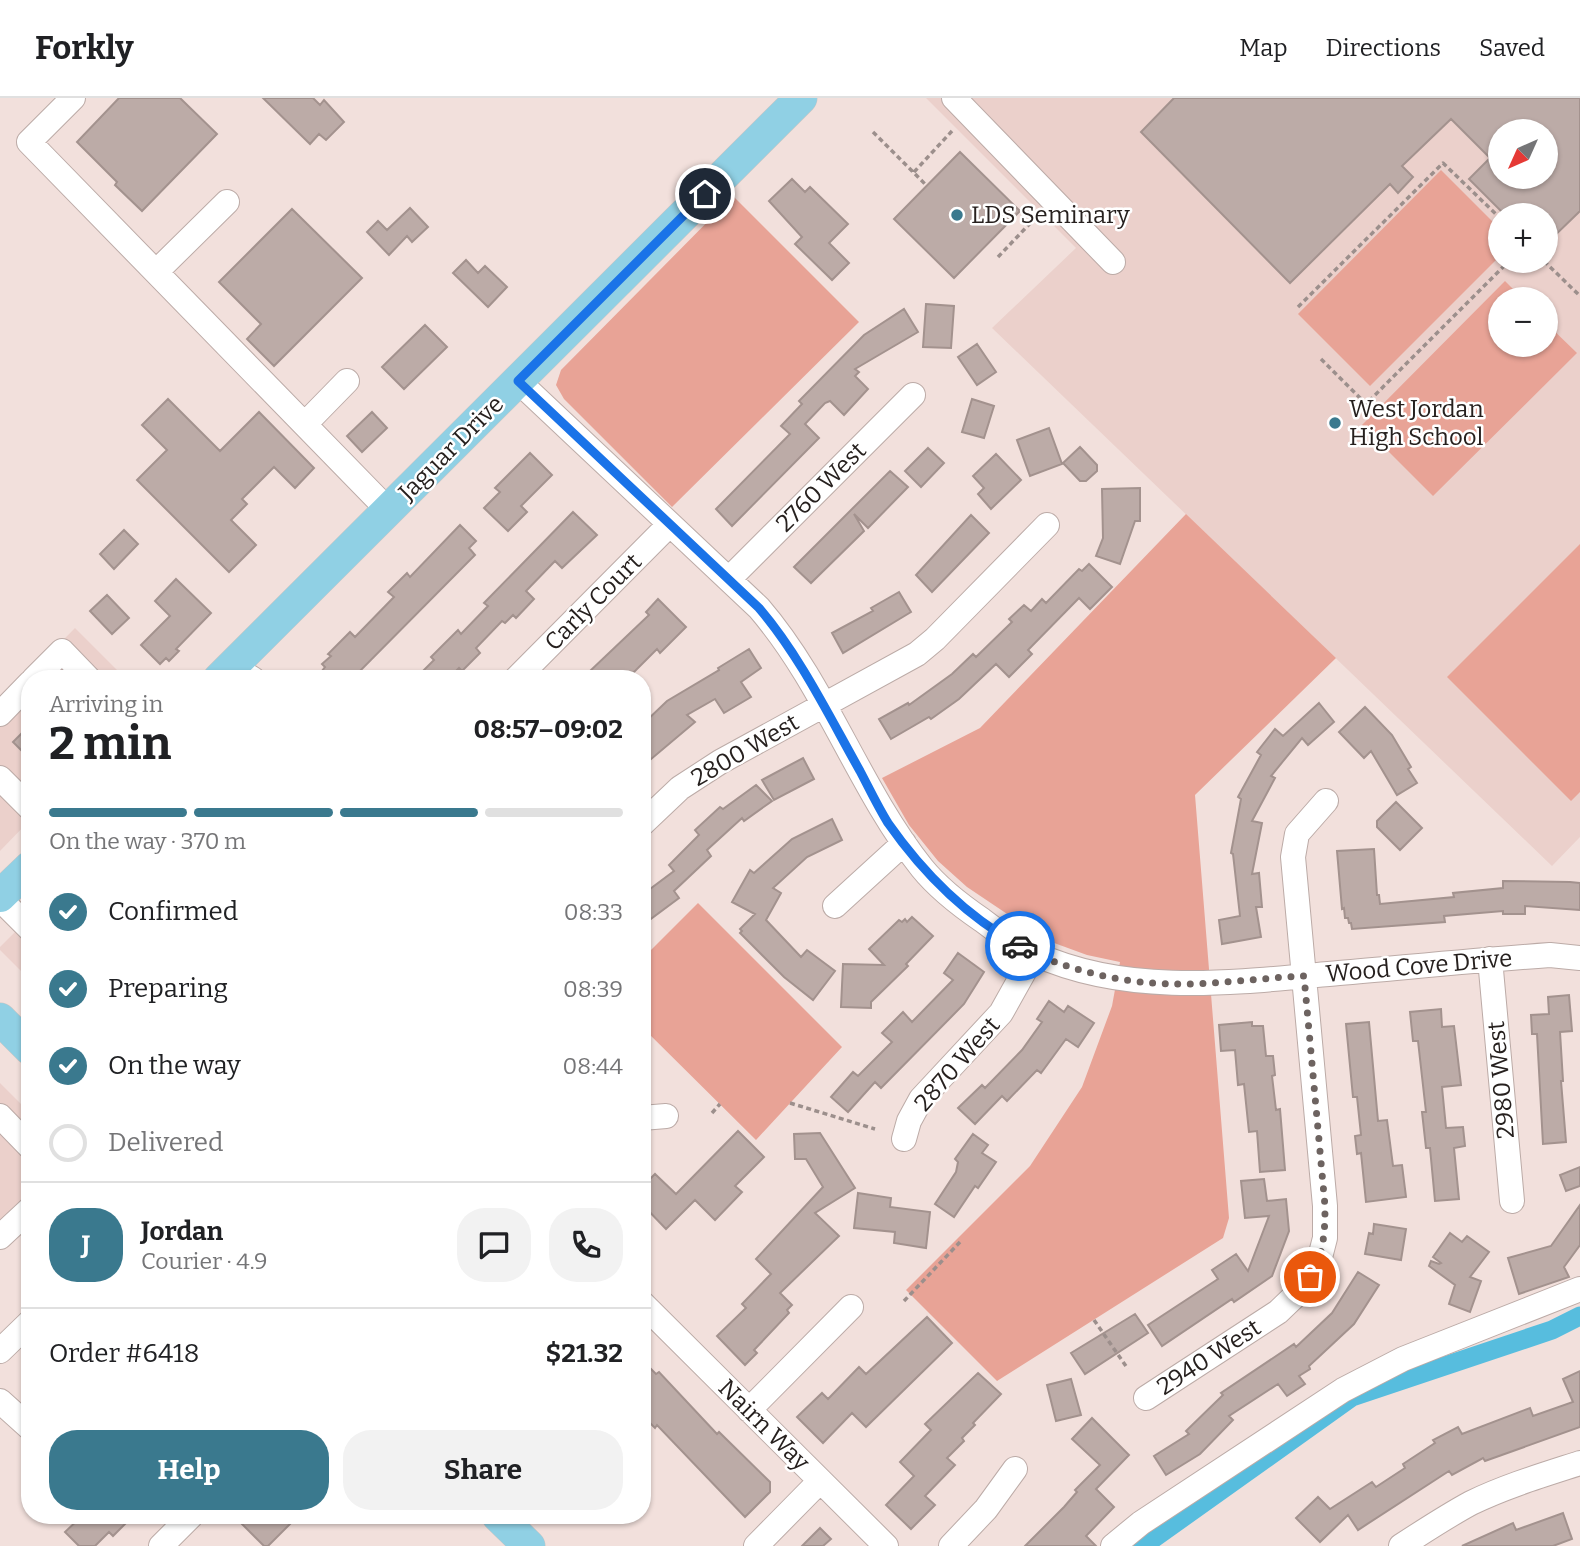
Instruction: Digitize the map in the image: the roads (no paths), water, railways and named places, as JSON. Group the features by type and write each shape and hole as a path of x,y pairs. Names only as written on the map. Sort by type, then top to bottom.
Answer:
{"main road":[{"name":"Jaguar Drive","path":"240,670 388,510 801,98"},
{"path":"0,898 21,876"},
{"path":"506,1524 529,1546"}],"street":[{"path":"73,98 29,142 388,510"},
{"path":"954,98 1113,262"},
{"path":"156,272 227,202"},
{"path":"305,424 347,381"},
{"name":"Wood Cove Drive","path":"518,381 759,608 778,630 887,821 924,870 947,894 1008,939 1034,954 1054,962 1114,977 1169,984 1304,976 1550,955 1580,958"},
{"name":"2760 West","path":"729,579 913,395"},
{"name":"Carly Court","path":"525,670 669,525"},
{"name":"2800 West","path":"651,815 680,788 720,762 917,654 1047,525"},
{"path":"43,670 62,651 80,670"},
{"path":"0,713 21,692"},
{"path":"0,778 21,799"},
{"name":"2940 West","path":"1146,1398 1278,1312 1302,1289 1318,1265 1325,1238 1325,1206 1293,857 1297,834 1326,801"},
{"path":"835,906 904,843"},
{"path":"0,898 21,920"},
{"name":"2870 West","path":"904,1139 909,1121 921,1099 1001,1013 1034,954"},
{"name":"2980 West","path":"1490,959 1512,1201"},
{"path":"0,1116 21,1138"},
{"path":"3,1227 21,1215"},
{"path":"1112,1546 1141,1523 1343,1390 1402,1359 1580,1289"},
{"path":"749,1410 851,1307"},
{"name":"Nairn Way","path":"651,1312 886,1546"},
{"path":"0,1351 21,1331"},
{"path":"0,1401 21,1420"},
{"path":"1401,1546 1472,1503 1509,1487 1580,1463"},
{"path":"951,1546 986,1509 1016,1469"},
{"path":"756,1546 820,1480"},
{"path":"161,1546 183,1524"}],"waterway":[{"path":"1143,1546 1352,1397 1552,1330 1580,1316"}],"place":[{"name":"LDS Seminary","path":"957,215"},
{"name":"West Jordan High School","path":"1335,423"}]}
